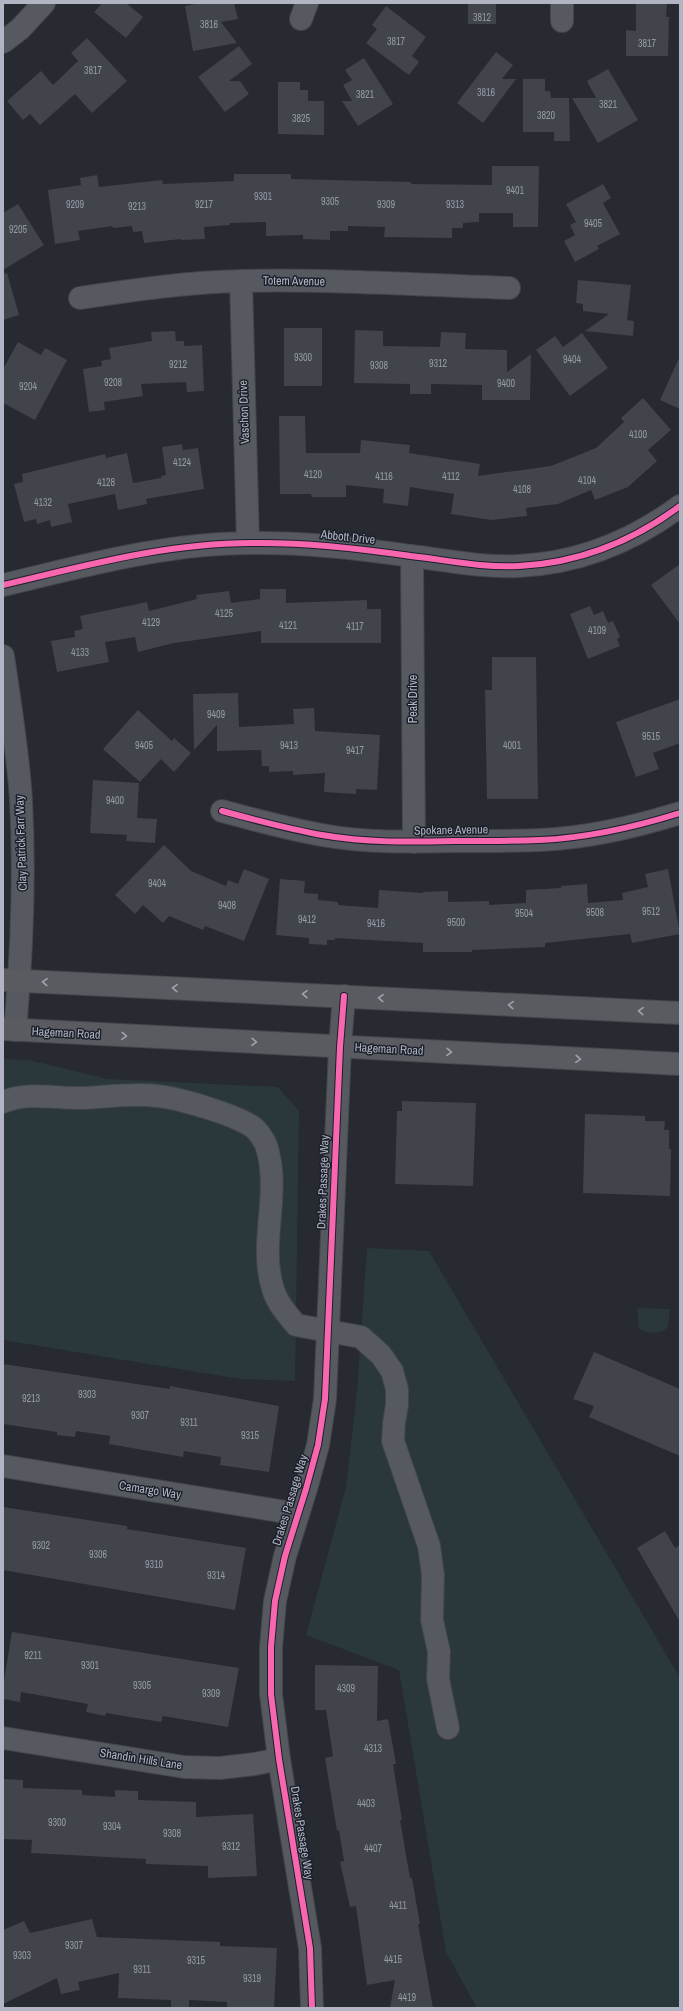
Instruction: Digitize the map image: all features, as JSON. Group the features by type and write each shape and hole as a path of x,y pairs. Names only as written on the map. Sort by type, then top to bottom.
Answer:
{"main road":[{"path":"11,981 680,1013"},
{"name":"Hageman Road","path":"9,1030 680,1064"}],"street":[{"path":"3,42 20,29 44,3"},
{"name":"Totem Avenue","path":"80,298 154,287 241,281 300,281 509,288"},
{"name":"Vaschon Drive","path":"241,281 248,543"},
{"name":"Abbott Drive","path":"3,585 121,557 184,547 248,543 337,546 483,565 518,566 558,561 597,551 630,538 661,520 680,506"},
{"name":"Peak Drive","path":"412,556 414,842"},
{"name":"Clay Patrick Farr Way","path":"3,656 15,734 21,799 23,864 11,981 9,1030"},
{"name":"Spokane Avenue","path":"222,811 274,826 324,836 384,842 548,839 590,835 639,825 680,813"},
{"name":"Drakes Passage Way","path":"312,2008 310,1948 279,1759 271,1694 270,1647 275,1601 285,1556 318,1445 325,1399 340,1047 344,996"},
{"path":"3,1102 16,1097 84,1098 122,1094 158,1096 237,1118 255,1128 266,1144 272,1170 266,1258 273,1290 281,1307 296,1325 361,1337 381,1355 392,1371 397,1389 397,1405 393,1441 429,1546 433,1575 432,1620 439,1652 438,1679 448,1728"},
{"name":"Camargo Way","path":"3,1466 298,1514"},
{"name":"Shandin Hills Lane","path":"3,1738 184,1767 220,1768 255,1764 279,1759"}],"shaded area":[{"path":"3,1059 29,1060 108,1079 278,1087 299,1111 295,1381 240,1379 3,1340"},
{"path":"367,1248 429,1251 680,1678 680,2008 477,2008 446,1952 399,1670 306,1635 346,1487 357,1392"},
{"path":"637,1308 670,1309 668,1327 665,1330 654,1333 639,1329"}],"building":[{"path":"102,3 126,3 143,17 126,38 94,12"},
{"path":"200,3 234,3 238,19 221,22 237,43 193,51 185,6"},
{"path":"468,3 496,3 496,24 468,24"},
{"path":"636,3 667,3 666,17 669,17 668,56 626,56 626,30 636,31"},
{"path":"386,6 426,37 412,56 419,62 409,75 366,43 377,29 372,25"},
{"path":"87,38 127,81 92,113 75,94 40,125 30,114 23,120 7,101 41,71 53,85 78,61 71,53"},
{"path":"239,46 252,64 229,81 240,81 249,94 225,112 198,77"},
{"path":"496,52 513,65 502,79 516,79 483,123 457,103"},
{"path":"364,58 393,104 358,126 342,101 352,101 343,85 352,80 345,70"},
{"path":"608,69 638,120 598,143 572,98 596,98 587,81"},
{"path":"523,79 545,79 545,91 550,91 551,98 569,98 570,141 554,141 554,132 523,132"},
{"path":"278,82 300,82 300,90 308,90 308,101 324,101 324,135 278,134"},
{"path":"492,166 539,166 538,227 513,227 513,213 479,213 479,222 463,223 463,228 452,228 452,238 384,237 385,227 348,226 348,231 330,231 330,240 303,239 303,235 266,236 266,222 230,223 230,225 204,227 205,239 181,239 144,243 142,231 133,232 132,226 113,228 112,226 78,231 80,240 55,244 48,190 81,185 80,178 97,175 99,187 162,180 163,184 234,181 234,174 291,174 291,179 411,182 411,184 492,185"},
{"path":"603,184 611,198 603,203 620,234 597,246 599,249 575,262 564,241 575,235 570,225 576,222 566,204"},
{"path":"18,204 44,245 3,270 3,213"},
{"path":"7,273 19,315 3,320 3,274"},
{"path":"578,280 631,285 627,320 634,321 633,336 585,331 609,314 583,311 583,304 576,303"},
{"path":"284,328 322,328 322,386 284,386"},
{"path":"355,330 383,331 383,346 440,347 441,332 466,333 465,349 507,350 507,372 531,354 530,400 482,400 482,385 431,384 431,394 410,394 410,384 354,383"},
{"path":"175,331 176,341 184,341 184,346 202,345 204,391 187,392 186,382 141,384 143,396 104,402 105,410 89,412 83,369 102,366 101,361 111,359 109,348 152,341 151,332"},
{"path":"582,333 608,368 570,396 536,350 555,336 563,347"},
{"path":"18,342 41,355 45,348 67,360 35,420 3,403 3,369"},
{"path":"680,356 680,409 660,400"},
{"path":"643,398 671,430 648,450 657,461 628,487 595,500 591,490 558,504 526,508 527,516 491,520 451,514 454,494 410,487 408,506 383,503 384,489 346,485 346,497 312,497 311,494 280,494 279,416 305,416 306,453 360,453 361,440 410,445 409,453 480,464 478,476 551,466 596,448 624,422 621,418"},
{"path":"182,444 183,450 198,448 204,489 146,499 147,504 118,510 115,494 68,504 72,522 51,527 50,520 37,524 36,519 24,522 14,484 23,482 22,474 105,454 106,458 127,453 133,483 161,478 161,476 166,475 162,447"},
{"path":"680,564 680,624 651,585"},
{"path":"260,589 286,589 286,603 367,600 367,609 381,609 381,643 261,643 261,631 174,643 138,652 135,637 105,642 109,662 57,672 51,641 75,637 74,631 83,629 80,616 147,602 149,611 197,599 196,595 229,591 231,603 260,599"},
{"path":"590,606 594,615 603,611 608,623 613,621 620,637 617,639 620,646 588,659 570,614"},
{"path":"492,657 536,657 538,799 487,799 485,690 492,690"},
{"path":"238,693 239,727 294,724 293,709 314,708 315,731 380,735 377,790 356,789 356,794 324,792 325,773 293,775 293,771 269,772 269,766 262,766 261,750 217,751 217,725 194,750 193,694"},
{"path":"680,699 680,743 653,753 659,769 636,777 616,722"},
{"path":"138,710 172,741 174,738 191,753 174,772 161,759 140,782 103,749"},
{"path":"93,780 139,783 137,818 157,819 155,843 126,841 127,835 90,833"},
{"path":"164,845 191,871 226,886 228,880 238,884 244,869 269,879 244,941 205,926 203,930 169,916 163,923 143,905 135,914 115,895"},
{"path":"668,869 680,934 632,943 630,934 545,943 545,947 472,950 472,952 423,952 423,943 335,938 335,940 327,940 327,945 309,944 309,938 276,935 280,879 305,881 304,893 318,894 318,900 338,902 338,905 378,908 379,890 423,893 448,891 448,902 489,901 489,905 526,903 526,890 561,888 561,886 587,884 588,903 623,900 622,893 648,887 645,874"},
{"path":"402,1101 476,1103 473,1186 395,1184 397,1111 402,1111"},
{"path":"585,1114 645,1116 645,1121 665,1121 664,1130 669,1130 669,1149 671,1149 670,1196 583,1193"},
{"path":"594,1352 680,1389 680,1456 589,1417 594,1406 573,1399"},
{"path":"3,1364 170,1389 170,1386 279,1406 269,1472 220,1465 221,1457 184,1451 183,1457 109,1444 110,1436 76,1431 75,1437 57,1435 57,1432 3,1424"},
{"path":"3,1507 127,1526 127,1529 246,1548 235,1610 3,1570"},
{"path":"665,1531 675,1548 680,1545 680,1622 637,1548"},
{"path":"12,1632 239,1668 228,1727 163,1716 161,1722 106,1713 105,1716 86,1712 88,1704 21,1692 20,1702 3,1699 3,1686"},
{"path":"315,1665 378,1666 377,1721 388,1719 396,1764 393,1764 402,1820 400,1820 410,1878 412,1878 420,1924 418,1924 433,2008 390,2008 395,1980 367,1985 356,1906 350,1907 340,1862 344,1861 339,1830 337,1831 325,1758 333,1756 326,1710 315,1710"},
{"path":"3,1779 23,1780 23,1788 82,1790 82,1795 115,1797 115,1790 138,1791 138,1800 196,1802 196,1817 253,1814 257,1876 208,1878 208,1866 146,1864 146,1859 31,1853 32,1840 3,1839"},
{"path":"92,1919 97,1937 220,1942 220,1946 277,1948 274,2008 227,2007 227,2002 189,2000 189,2008 171,2007 171,2000 118,1998 119,1973 78,1982 80,1990 61,1994 57,1978 3,2004 3,1930 24,1921 30,1933"}],"cycle path":[{"path":"3,585 95,563 157,551 219,544 271,543 331,546 492,566 541,564 583,555 624,540 662,519 680,506"},
{"path":"222,811 284,827 339,838 405,842 519,841 558,839 611,831 680,813"},
{"path":"312,2008 310,1948 279,1759 271,1694 271,1647 275,1601 285,1556 318,1445 325,1399 340,1047 344,996"}]}
